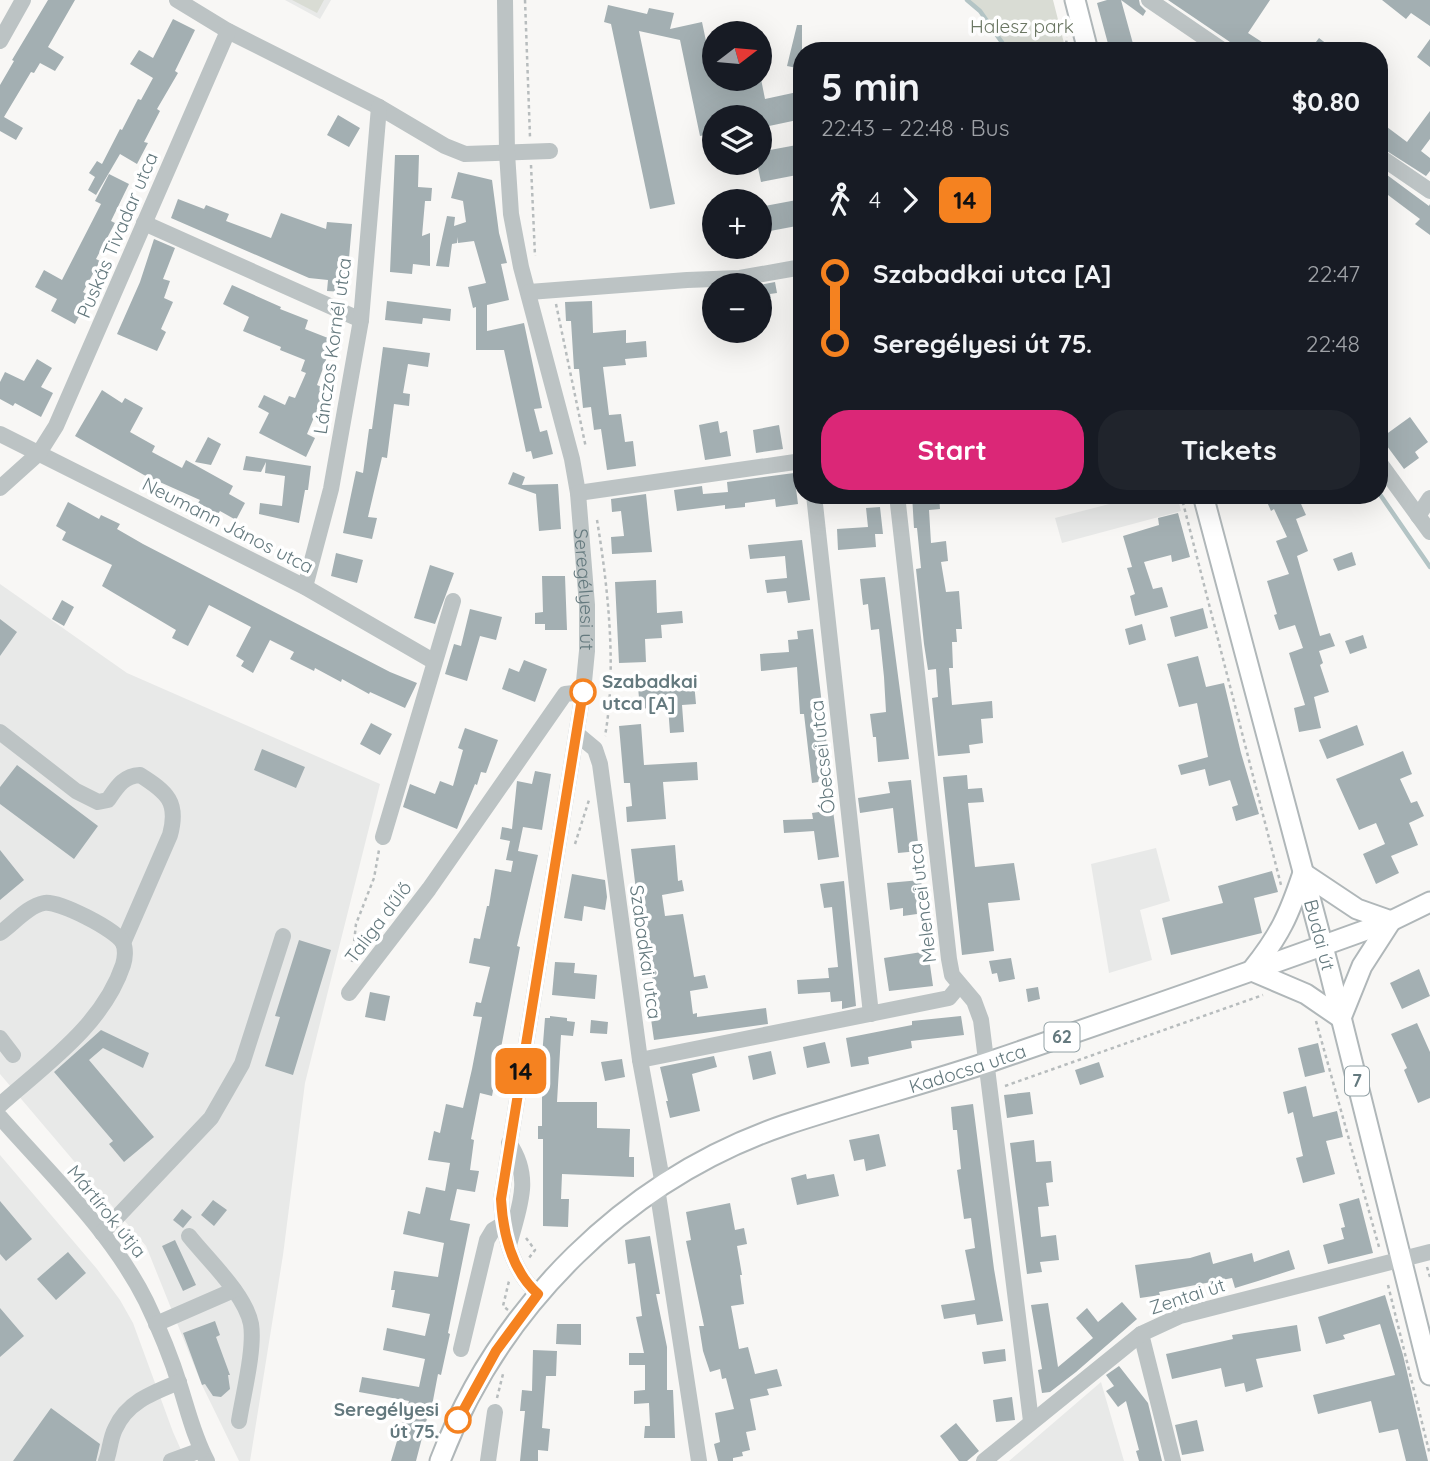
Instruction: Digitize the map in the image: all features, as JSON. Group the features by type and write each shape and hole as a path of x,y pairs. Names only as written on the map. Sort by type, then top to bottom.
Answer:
{"main road":[{"path":"1075,0 1086,42"},
{"name":"Budai út","path":"1205,504 1323,946 1430,1375"},
{"path":"1303,873 1357,909 1391,921 1362,966 1341,1018 1307,994 1252,971 1275,942 1286,921 1303,873"},
{"name":"Kadocsa utca","path":"538,1294 600,1231 660,1186 685,1170 784,1126 985,1063 1252,971 1391,921 1430,902"},
{"name":"62","path":"440,1461 479,1379 538,1294"}],"street":[{"path":"0,41 23,0"},
{"path":"177,0 228,31 379,107 445,146 465,154 550,151"},
{"name":"Seregélyesi út","path":"505,0 507,152 515,243 572,459 578,493 587,605 587,651 577,734 501,1199 503,1224 516,1266 538,1294"},
{"path":"1149,0 1211,42"},
{"name":"Puskás Tivadar utca","path":"0,488 40,453 56,426 228,31"},
{"name":"Lánczos Kornél utca","path":"305,587 331,489 361,320 379,107"},
{"path":"1388,162 1430,191"},
{"path":"144,223 361,320"},
{"path":"529,292 687,279 740,278 793,269"},
{"name":"Neumann János utca","path":"0,433 305,587 433,661"},
{"path":"578,493 793,462"},
{"path":"1388,474 1430,532"},
{"path":"1418,516 1430,498"},
{"name":"Óbecsei utca","path":"815,504 872,1014"},
{"name":"Melencei utca","path":"899,504 949,959 952,975 974,1001 981,1020 1031,1421"},
{"path":"383,837 433,661 453,601"},
{"name":"Taliga dűlő","path":"349,993 429,889 565,694 583,692"},
{"path":"0,732 76,791 98,802 108,800 122,780 131,775 140,775 167,796 173,807 174,821 123,943 124,963 107,999 88,1026 0,1105"},
{"name":"Szabadkai utca","path":"577,734 595,749 600,764 699,1461"},
{"path":"0,933 35,906 46,902 55,903 103,926 123,943"},
{"path":"102,1233 211,1118 242,1064 284,936"},
{"path":"640,1060 949,999 959,986"},
{"path":"0,1038 13,1055"},
{"name":"Mártírok útja","path":"0,1117 102,1233 133,1279 156,1324 204,1455"},
{"path":"509,1143 519,1157 523,1189 509,1247"},
{"path":"461,1349 487,1240 493,1230 503,1224"},
{"path":"189,1236 233,1290 244,1306 251,1324 239,1421"},
{"name":"Zentai út","path":"984,1461 1141,1334 1180,1316 1430,1252"},
{"path":"156,1324 233,1290"},
{"path":"1141,1334 1173,1461"},
{"path":"106,1461 113,1432 125,1411 140,1399 179,1382"},
{"path":"488,1461 495,1412"},
{"path":"171,1461 204,1455"}],"path":[{"path":"1066,37 1066,42"},
{"path":"1183,504 1284,895"},
{"name":"Taliga dűlő","path":"349,993 356,924 374,878 383,837"},
{"path":"989,1091 1258,996 1272,994"},
{"path":"1313,1010 1379,1247"},
{"path":"1388,1285 1430,1455"}],"shaded area":[{"path":"285,0 331,0 320,19"},
{"path":"1109,504 1179,504 1181,511 1062,543 1055,518"},
{"path":"0,584 127,673 380,784 305,1083 283,1255 250,1461 239,1461 202,1385 146,1246 0,1074"},
{"path":"1156,848 1170,901 1140,910 1152,960 1109,973 1091,864"},
{"path":"0,1155 120,1300 133,1323 186,1461 0,1461"},
{"path":"1101,1382 1124,1461 1009,1461"}],"green space":[{"path":"292,0 324,0 317,13"},
{"name":"Halesz park","path":"967,0 1053,0 1064,42 1002,42 980,11"}],"building":[{"path":"48,0 75,0 48,47 64,57 55,71 40,63 34,73 31,72 4,117 23,128 16,140 0,131 0,85"},
{"path":"1121,0 1133,42 1108,42 1097,3"},
{"path":"1121,0 1139,0 1146,11 1143,16"},
{"path":"1168,0 1270,0 1248,33 1262,42 1230,42"},
{"path":"1382,0 1430,0 1430,26 1411,13 1406,19"},
{"path":"608,5 647,14 649,8 674,13 670,29 702,22 702,91 763,91 765,99 793,93 793,121 772,125 772,105 702,105 700,136 680,40 639,31 675,204 650,209 611,24 604,22"},
{"path":"173,19 195,30 175,71 178,73 157,109 160,111 144,142 148,143 137,164 120,154 96,195 88,190 95,177 89,173 97,161 102,164 120,129 122,130 138,99 141,100 153,78 130,64 139,50 153,58"},
{"path":"797,25 802,25 802,42 793,42 793,67 787,66"},
{"path":"1430,39 1430,67 1417,57"},
{"path":"1430,111 1430,139 1421,151 1430,158 1430,171 1426,176 1388,152 1388,128 1407,142"},
{"path":"338,115 360,128 349,147 327,135"},
{"path":"793,146 793,176 761,182 760,175 772,175 772,150"},
{"path":"395,155 419,155 418,187 432,188 431,201 425,201 422,236 430,233 430,266 413,264 412,274 390,272"},
{"path":"458,172 492,180 499,233 507,263 501,264 509,300 487,305 487,331 524,323 542,408 534,409 540,432 547,430 553,454 533,459 531,451 526,452 504,350 476,350 476,307 473,308 468,287 486,283 474,241 458,243 457,237 457,243 452,244 449,267 436,266 447,216 455,217 454,226 466,222 463,201 451,198"},
{"path":"109,174 129,184 111,221 115,223 96,259 100,261 83,292 90,296 75,324 51,311 57,299 35,287 44,270 62,280 101,204 95,201"},
{"path":"1388,176 1429,206 1430,204 1430,235 1415,224 1420,219 1388,195"},
{"path":"178,199 204,209 206,205 229,214 226,221 271,238 281,213 326,229 327,222 352,224 347,281 343,281 343,292 327,291 328,280 309,278 171,218"},
{"path":"793,201 793,227 772,231 772,205"},
{"path":"154,239 175,248 163,279 170,281 164,298 173,302 161,329 166,332 157,351 117,334 140,282"},
{"path":"775,282 777,293 772,294 772,283"},
{"path":"232,285 308,320 305,329 333,340 317,385 326,389 307,434 315,438 306,457 259,433 269,413 258,407 264,395 285,405 289,396 295,398 306,373 301,371 305,360 243,331 249,317 223,304"},
{"path":"387,301 451,309 450,321 423,318 422,324 385,320"},
{"path":"592,301 593,333 626,330 626,343 646,341 647,357 625,359 626,365 603,367 609,415 621,414 625,442 633,441 636,466 607,470 601,429 594,430 591,407 583,408 579,369 574,369 571,321 566,321 565,302"},
{"path":"383,347 430,353 428,367 408,364 403,393 410,394 409,406 394,404 387,458 382,457 368,517 377,518 372,539 343,533 356,471 363,473"},
{"path":"37,359 52,368 41,387 53,393 41,417 15,403 13,406 0,399 0,382 5,372 24,381"},
{"path":"102,390 122,403 125,398 143,408 130,432 155,446 152,452 182,468 186,460 233,486 229,494 245,503 236,520 220,511 218,514 198,503 200,500 144,475 75,436"},
{"path":"1410,417 1428,442 1415,452 1419,458 1404,469 1388,447 1388,433"},
{"path":"718,421 720,433 727,431 731,456 705,460 699,425"},
{"path":"779,425 783,449 756,453 753,430"},
{"path":"208,437 221,444 211,465 195,462"},
{"path":"246,456 311,466 299,523 259,514 260,503 282,506 285,476 265,473 266,462 261,472 243,470"},
{"path":"513,472 525,477 522,485 558,484 561,529 539,531 536,494 508,484"},
{"path":"793,473 793,504 798,504 776,507 775,499 745,503 745,507 725,509 725,505 677,511 674,490 702,486 703,494 728,492 727,482"},
{"path":"646,494 652,552 612,554 611,537 624,536 621,511 612,512 611,499"},
{"path":"68,502 99,519 101,515 120,524 117,529 143,544 390,672 417,683 405,708 290,659 294,652 270,640 253,673 241,666 244,661 236,656 251,627 209,605 188,646 172,638 176,630 102,586 112,565 62,540 66,532 56,526"},
{"path":"913,504 940,504 940,509 929,510 931,543 946,541 948,561 941,562 946,592 959,591 962,629 956,629 957,642 952,642 953,668 949,668 952,705 992,701 993,718 981,719 983,743 969,745 970,753 938,756 932,698 938,697 936,669 928,670 916,569 921,568 917,528 914,528"},
{"path":"1268,504 1301,504 1306,515 1296,519 1308,551 1297,556 1320,636 1330,633 1335,646 1319,651 1323,663 1320,665 1329,692 1314,697 1321,728 1299,732 1294,708 1305,705 1289,653 1303,648 1295,625 1279,630 1274,615 1277,614 1267,581 1289,574 1276,541 1287,537 1274,509 1271,511"},
{"path":"880,507 883,534 875,534 876,547 838,550 837,529 868,527 866,508"},
{"path":"1178,513 1190,557 1172,562 1171,555 1144,562 1153,589 1162,587 1168,607 1135,616 1130,596 1135,594 1127,568 1132,567 1123,536 1159,525 1158,518"},
{"path":"802,540 810,600 788,603 786,591 767,593 765,580 787,578 785,556 750,559 748,545"},
{"path":"1352,552 1356,565 1338,571 1333,559"},
{"path":"336,553 363,560 357,583 331,576"},
{"path":"430,565 454,573 435,624 414,618"},
{"path":"542,576 565,576 567,630 545,630 545,624 535,624 535,613 543,612"},
{"path":"885,577 909,759 878,762 876,737 873,737 870,714 886,712 884,677 879,629 871,630 868,604 863,605 860,579"},
{"path":"656,580 657,613 682,611 683,623 661,625 662,638 645,639 646,662 619,663 615,582"},
{"path":"62,600 74,607 64,626 52,619"},
{"path":"1203,608 1208,628 1175,637 1170,617"},
{"path":"470,609 502,617 496,640 480,636 467,681 445,674 454,644 461,646"},
{"path":"0,619 17,632 0,656"},
{"path":"1142,624 1146,640 1129,645 1125,629"},
{"path":"813,629 831,780 812,783 804,714 800,714 797,667 761,671 760,654 789,652 788,640 798,639 797,631"},
{"path":"1363,635 1367,648 1350,654 1345,641"},
{"path":"1198,656 1206,687 1224,683 1259,814 1236,821 1232,807 1238,805 1230,780 1209,786 1205,769 1181,775 1178,765 1208,757 1197,703 1179,707 1167,664"},
{"path":"524,660 547,669 535,702 502,689 509,668 519,672"},
{"path":"694,682 696,704 682,705 684,732 670,733 668,706 640,709 638,687"},
{"path":"371,723 392,734 380,755 360,744"},
{"path":"641,724 644,765 697,762 698,780 663,782 666,819 627,822 626,807 632,806 630,783 624,783 619,726"},
{"path":"1357,725 1364,745 1327,759 1319,740"},
{"path":"465,728 498,740 486,773 481,772 457,829 403,807 410,784 435,794 440,781 453,786 463,750 458,748"},
{"path":"262,749 305,767 296,788 254,770"},
{"path":"1403,751 1412,774 1400,779 1411,803 1417,801 1424,816 1409,823 1418,845 1391,856 1399,873 1376,884 1363,854 1385,844 1376,823 1359,830 1336,779"},
{"path":"17,765 98,826 74,859 0,804 0,787"},
{"path":"535,771 551,774 542,830 523,827 518,851 538,855 517,946 520,947 492,1096 480,1093 471,1139 474,1140 470,1170 479,1171 475,1192 457,1189 450,1220 470,1224 448,1333 450,1334 416,1461 391,1461 409,1401 359,1392 362,1377 419,1387 425,1359 383,1350 387,1328 425,1336 430,1314 392,1307 394,1271 438,1277 444,1243 403,1234 408,1211 420,1214 426,1187 445,1191 450,1163 428,1160 434,1131 440,1133 446,1104 463,1108 472,1069 482,1017 473,1016 476,1002 481,1003 490,967 469,963 474,938 480,939 495,869 511,872 513,861 506,860 510,841 500,839 502,827 512,829 517,781 532,784"},
{"path":"967,775 968,789 982,788 984,802 968,803 975,867 1014,863 1020,900 988,903 994,951 962,955 943,777"},
{"path":"911,780 919,851 898,853 893,808 860,813 858,798 890,793 888,782"},
{"path":"833,810 839,857 818,860 814,831 784,833 783,820 813,819 812,813"},
{"path":"675,845 678,881 682,880 684,891 662,895 665,916 683,914 694,977 705,975 708,988 690,991 693,1014 697,1013 697,1017 766,1008 768,1024 654,1040 649,984 653,983 646,933 642,933 639,915 631,849"},
{"path":"0,850 24,880 0,900"},
{"path":"1272,871 1278,892 1254,898 1262,933 1171,955 1162,918 1223,903 1218,886"},
{"path":"572,874 605,880 605,910 584,906 582,921 564,918"},
{"path":"921,880 924,904 916,905 917,914 903,916 903,908 890,910 887,883"},
{"path":"844,881 856,1006 842,1009 842,1001 831,1002 830,992 798,994 797,980 829,978 828,968 838,967 832,907 824,908 820,884"},
{"path":"299,940 331,950 293,1075 265,1066 280,1017 275,1016"},
{"path":"928,951 933,986 889,991 884,958"},
{"path":"1011,958 1015,979 999,982 997,973 992,974 989,961"},
{"path":"555,962 575,963 574,973 597,975 595,999 552,995"},
{"path":"1419,969 1430,996 1402,1009 1390,983"},
{"path":"1038,987 1040,999 1028,1002 1026,989"},
{"path":"370,992 390,996 385,1021 365,1017"},
{"path":"550,1016 575,1022 573,1036 561,1035 557,1102 597,1102 597,1128 630,1129 629,1157 634,1157 634,1177 562,1174 561,1199 569,1199 568,1227 543,1226 543,1139 538,1139 538,1126 542,1126 542,1095 539,1095 545,1018"},
{"path":"961,1016 964,1035 911,1041 912,1048 868,1057 869,1064 851,1067 846,1038 912,1025 912,1021"},
{"path":"591,1020 608,1022 607,1034 590,1033"},
{"path":"1417,1023 1430,1052 1430,1098 1418,1103 1404,1070 1407,1068 1391,1034"},
{"path":"101,1030 149,1053 143,1068 103,1048 89,1060 154,1137 124,1162 109,1144 113,1141 54,1072"},
{"path":"825,1042 830,1063 807,1068 803,1047"},
{"path":"1318,1043 1325,1072 1305,1077 1298,1048"},
{"path":"771,1051 776,1074 753,1080 748,1056"},
{"path":"714,1056 717,1067 692,1074 700,1111 670,1118 660,1067"},
{"path":"622,1059 625,1077 605,1081 601,1062"},
{"path":"1099,1062 1104,1077 1080,1085 1075,1070"},
{"path":"1306,1086 1313,1117 1337,1111 1343,1137 1326,1141 1335,1174 1303,1183 1296,1158 1303,1156 1293,1112 1288,1114 1283,1092"},
{"path":"1030,1092 1033,1114 1007,1118 1004,1095"},
{"path":"973,1104 1003,1321 977,1325 975,1314 944,1319 941,1305 975,1300 965,1250 975,1248 971,1218 964,1219 957,1170 961,1169 957,1130 953,1130 951,1107"},
{"path":"879,1134 886,1166 866,1171 864,1159 854,1161 849,1140"},
{"path":"1034,1140 1036,1162 1051,1161 1053,1182 1046,1183 1049,1206 1038,1207 1041,1237 1056,1235 1059,1260 1040,1262 1042,1272 1027,1274 1010,1143"},
{"path":"806,1174 807,1179 834,1174 839,1196 797,1205 791,1178"},
{"path":"1359,1198 1373,1253 1328,1264 1323,1245 1344,1239 1341,1228 1345,1227 1339,1204"},
{"path":"213,1200 227,1210 214,1226 201,1215"},
{"path":"0,1201 32,1239 6,1261 0,1254"},
{"path":"730,1203 735,1230 744,1228 747,1244 737,1246 744,1304 731,1306 739,1349 748,1347 755,1374 777,1369 782,1386 767,1389 769,1395 750,1399 756,1430 746,1432 750,1450 742,1452 743,1456 733,1458 733,1461 718,1461 714,1444 720,1442 715,1413 734,1409 726,1378 722,1379 720,1369 710,1372 703,1351 699,1326 704,1326 686,1241 691,1240 686,1212"},
{"path":"182,1209 192,1217 183,1228 173,1220"},
{"path":"650,1236 660,1294 656,1294 667,1347 667,1390 673,1390 675,1438 644,1438 645,1426 650,1426 649,1403 634,1404 634,1391 645,1390 645,1365 629,1365 629,1353 644,1353 636,1317 642,1316 635,1263 628,1264 625,1240"},
{"path":"175,1240 196,1285 183,1291 162,1246"},
{"path":"1289,1250 1295,1269 1258,1281 1235,1288 1232,1278 1140,1298 1135,1265 1190,1258 1210,1252 1213,1264 1252,1253 1254,1262"},
{"path":"68,1252 86,1273 56,1300 37,1279"},
{"path":"1385,1295 1403,1355 1428,1461 1406,1461 1398,1429 1379,1433 1371,1401 1318,1414 1313,1395 1395,1375 1380,1324 1343,1335 1345,1339 1326,1344 1318,1317"},
{"path":"1122,1302 1137,1319 1076,1372 1050,1392 1042,1393 1038,1370 1042,1369 1031,1305 1048,1303 1058,1367 1093,1338 1076,1318 1087,1308 1098,1322"},
{"path":"0,1308 24,1336 0,1357"},
{"path":"215,1321 220,1335 216,1337 230,1375 230,1389 221,1397 213,1396 205,1384 202,1385 183,1333"},
{"path":"557,1324 581,1324 581,1345 556,1344"},
{"path":"1297,1325 1301,1351 1256,1359 1263,1387 1246,1392 1244,1383 1225,1387 1221,1368 1172,1379 1166,1354 1233,1339 1232,1335"},
{"path":"1005,1349 1006,1361 984,1364 982,1352"},
{"path":"533,1350 557,1351 556,1376 546,1376 542,1428 550,1429 548,1451 538,1450 538,1461 520,1461 525,1411 520,1411 522,1390 532,1391"},
{"path":"1119,1366 1148,1403 1162,1461 1139,1461 1136,1451 1139,1450 1126,1401 1118,1407 1106,1391 1114,1386 1106,1375"},
{"path":"1012,1397 1015,1420 996,1422 993,1400"},
{"path":"51,1408 100,1444 96,1461 13,1461"},
{"path":"1197,1420 1204,1451 1182,1455 1175,1425"},
{"path":"956,1423 979,1451 967,1461 959,1461 940,1436"}],"waterway":[{"path":"967,0 980,11 1002,42"},
{"path":"1387,504 1430,567"}],"bus line":[{"name":"14","path":"458,1420 496,1351 538,1294 516,1266 503,1224 501,1199 583,692"}],"place":[{"name":"Szabadkai utca [A]","path":"583,692"},
{"name":"Seregélyesi út 75.","path":"458,1420"}]}
